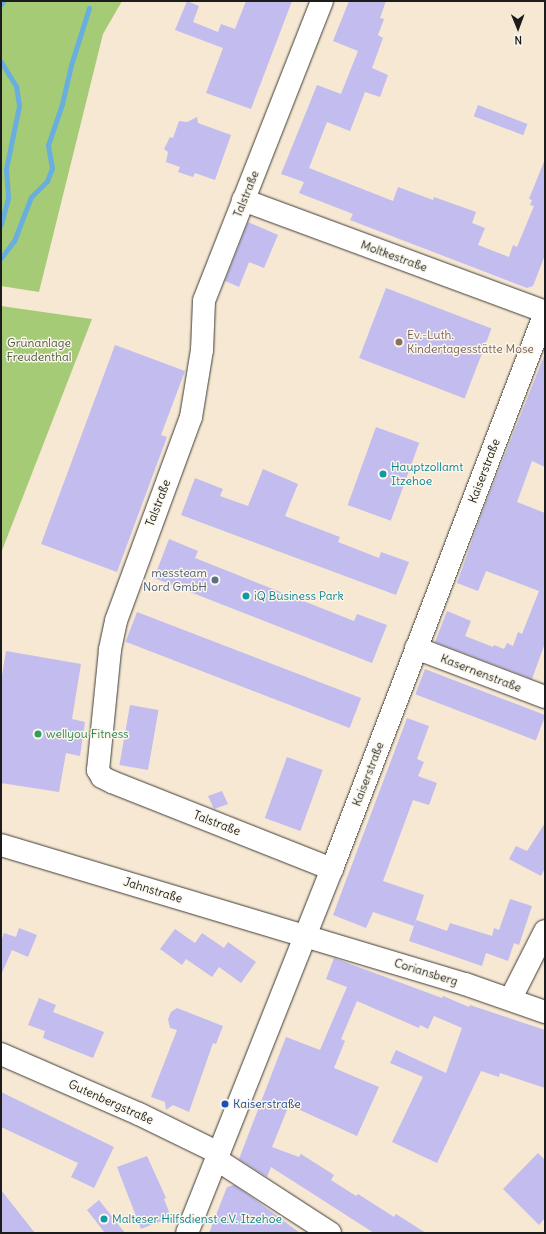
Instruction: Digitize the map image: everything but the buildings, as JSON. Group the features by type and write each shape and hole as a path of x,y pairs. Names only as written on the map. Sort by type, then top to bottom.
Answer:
{"street":[{"name":"Talstraße","path":"322,1 204,301 202,350 191,417 116,621 110,650 98,770 102,777 112,782 332,869"},
{"name":"Moltkestraße","path":"243,200 545,313"},
{"name":"Kaiserstraße","path":"187,1233 332,869 545,313"},
{"name":"Kasernenstraße","path":"416,648 544,694"},
{"name":"Jahnstraße","path":"1,845 305,935"},
{"path":"511,998 545,931"},
{"name":"Coriansberg","path":"305,935 511,998 545,1012"},
{"name":"Gutenbergstraße","path":"1,1054 139,1114 218,1156 330,1233"}],"green space":[{"path":"1,1 122,1 103,34 39,292 1,286"},
{"name":"Grünanlage Freudenthal","path":"1,306 92,319 1,553"}],"waterway":[{"path":"1,258 14,241 31,197 47,181 52,168 48,145 62,104 71,65 89,8"},
{"path":"1,62 16,86 19,106 6,169 8,198 1,225"}],"place":[{"name":"Ev.-Luth. Kindertagesstätte Mose","path":"399,342"},
{"name":"Hauptzollamt Itzehoe","path":"383,474"},
{"name":"messteam Nord GmbH","path":"215,580"},
{"name":"iQ Business Park","path":"246,596"},
{"name":"wellyou Fitness","path":"38,734"},
{"name":"Kaiserstraße","path":"225,1104"},
{"name":"Malteser Hilfsdienst e.V. Itzehoe","path":"104,1219"}]}
